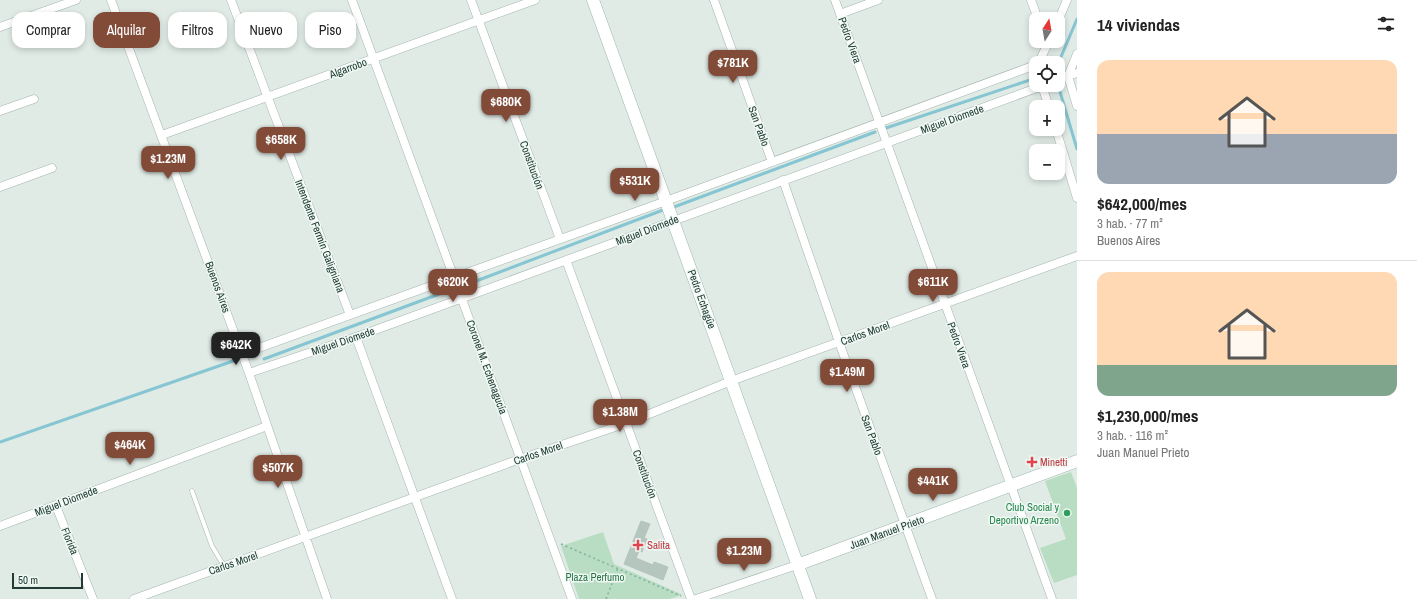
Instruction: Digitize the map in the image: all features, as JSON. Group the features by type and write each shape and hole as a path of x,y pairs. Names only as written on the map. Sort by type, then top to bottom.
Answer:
{"street":[{"path":"0,27 76,0"},
{"name":"Buenos Aires","path":"111,0 249,372 327,599"},
{"name":"Intendente Fermín Galigniana","path":"231,0 350,315"},
{"name":"Coronel M. Echenagucía","path":"352,0 572,599"},
{"name":"Constitución","path":"471,0 560,239"},
{"name":"Algarrobo","path":"162,135 268,98 535,0"},
{"name":"Pedro Echagüe","path":"593,0 810,599"},
{"name":"San Pablo","path":"714,0 772,162"},
{"name":"Pedro Viera","path":"835,0 1052,599"},
{"path":"840,14 878,0"},
{"path":"1031,0 1035,12"},
{"path":"1062,12 1067,0"},
{"path":"1065,73 1077,54"},
{"name":"Miguel Diomede","path":"242,354 666,201 1029,67"},
{"path":"1065,77 1077,73"},
{"path":"1065,84 1077,106"},
{"name":"Miguel Diomede","path":"249,372 356,337 1029,91"},
{"path":"0,111 34,99"},
{"path":"1058,136 1077,198"},
{"path":"0,186 52,168"},
{"name":"San Pablo","path":"783,180 839,342 932,599"},
{"name":"Carlos Morel","path":"134,599 306,538 520,458 627,423 731,381 1077,256"},
{"name":"Constitución","path":"566,260 691,599"},
{"path":"356,337 452,599"},
{"name":"Miguel Diomede","path":"0,526 267,426"},
{"name":"Juan Manuel Prieto","path":"696,599 797,565 905,526 1010,485 1077,461"},
{"name":"Florida","path":"56,506 93,599"}],"lane":[{"path":"192,491 212,546 224,566"}],"path":[{"path":"550,540 687,599"},
{"path":"606,599 618,568"}],"green space":[{"name":"Club Social y Deportivo Arzeno","path":"1071,472 1077,488 1077,575 1054,583 1040,548 1066,539 1045,481"},
{"name":"Plaza Perfumo","path":"603,532 614,564 683,595 669,599 579,599 561,546"}],"building":[{"name":"Salita","path":"641,521 650,524 644,538 647,539 642,552 639,551 636,558 653,565 654,562 668,567 663,580 624,564"}],"waterway":[{"path":"1061,56 1077,19"},
{"path":"886,128 1029,80"},
{"path":"1060,92 1077,149"},
{"path":"674,207 875,132"},
{"path":"463,286 663,210"},
{"path":"264,359 450,290"},
{"path":"0,442 236,360"}],"place":[{"name":"Minetti","path":"1032,462"},
{"name":"Club Social y Deportivo Arzeno","path":"1067,513"},
{"name":"Salita","path":"638,545"}]}
